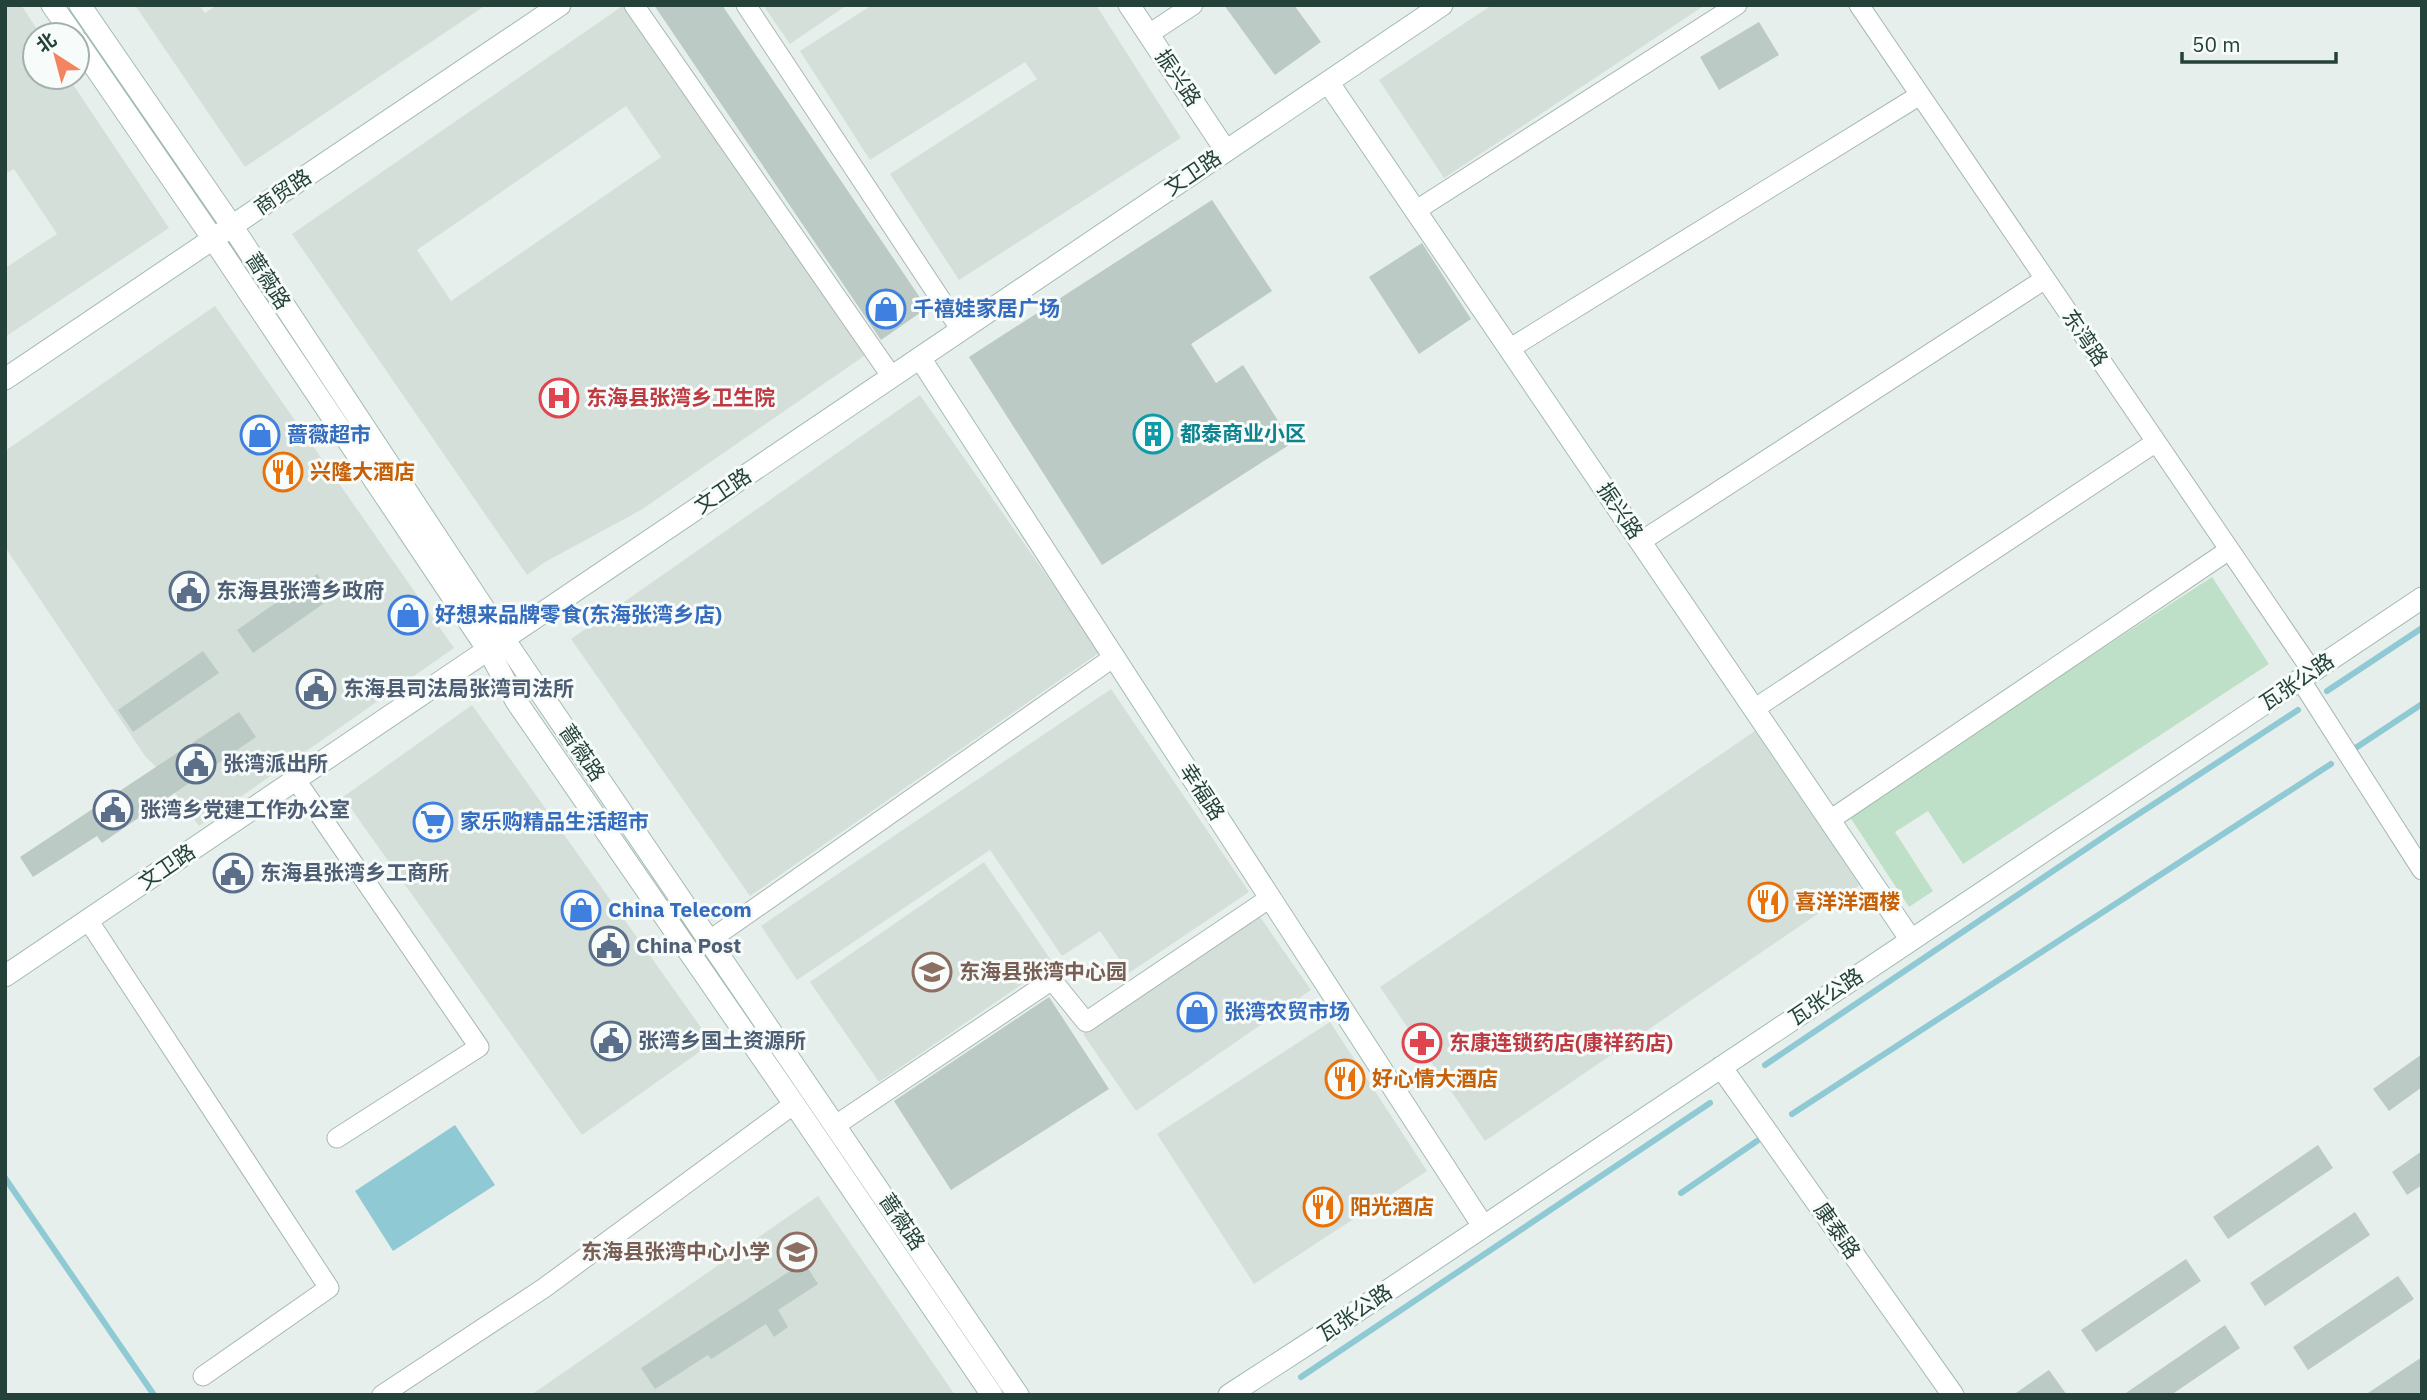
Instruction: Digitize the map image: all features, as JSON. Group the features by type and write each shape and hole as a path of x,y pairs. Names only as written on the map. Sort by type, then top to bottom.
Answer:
{"street":[{"path":"52,5 63,21"},
{"name":"蔷薇路","path":"80,5 232,226 496,644 516,701 992,1395"},
{"name":"商贸路","path":"5,379 560,5"},
{"path":"634,5 892,377"},
{"path":"746,5 961,330"},
{"name":"振兴路","path":"1129,5 1226,151"},
{"path":"1149,34 1193,5"},
{"name":"文卫路","path":"5,976 1442,5"},
{"path":"1415,211 1737,5"},
{"name":"东湾路","path":"1859,5 2229,550 2422,870"},
{"name":"蔷薇路","path":"91,61 496,644 710,940 1018,1395"},
{"name":"振兴路","path":"1328,82 1911,940"},
{"path":"1509,349 1920,95"},
{"path":"1640,542 2045,279"},
{"name":"幸福路","path":"920,358 1483,1226"},
{"path":"1754,709 2156,442"},
{"path":"1830,820 2229,550"},
{"name":"瓦张公路","path":"1228,1395 2422,598"},
{"path":"710,940 1114,657"},
{"path":"296,780 479,1047 337,1138"},
{"path":"836,1125 1052,980 1086,1022 1270,898"},
{"path":"88,920 329,1288 203,1376"},
{"name":"康泰路","path":"1721,1067 1953,1395"},
{"path":"382,1395 544,1288 794,1104"}],"shaded area":[{"path":"5,5 21,5 32,21 21,21 21,91 77,91 169,228 5,337 5,268 57,234 14,169 5,174"},
{"path":"135,5 199,5 205,13 217,5 486,5 245,167"},
{"path":"627,5 867,354 641,510 545,562 527,575 292,234","holes":["626,106 661,157 451,301 417,250"]},
{"path":"763,5 847,5 790,44"},
{"path":"872,5 1096,5 1181,138 959,280 890,174 1037,79 1025,62 870,160 800,51"},
{"path":"1492,5 1705,5 1444,178 1379,80"},
{"name":"东海县张湾乡政府","path":"215,306 454,648 199,826 145,756 5,547 5,451"},
{"path":"920,395 1100,652 750,896 571,639"},
{"path":"1111,689 1249,892 1129,973 1100,931 1062,956 990,850 797,980 761,926"},
{"path":"472,705 712,1043 582,1135 343,797"},
{"path":"1755,731 1860,885 1485,1141 1380,987"},
{"name":"东海县张湾中心园","path":"984,862 1053,963 879,1082 810,982"},
{"name":"张湾农贸市场","path":"1258,914 1311,990 1136,1111 1083,1034"},
{"path":"1330,1022 1427,1171 1254,1284 1157,1134"},
{"name":"东海县张湾中心小学","path":"818,1196 955,1395 531,1395"}],"green space":[{"path":"2212,577 2269,664 1963,864 1928,811 1895,832 1933,891 1909,907 1848,814"}],"water":[{"path":"455,1125 495,1185 393,1251 355,1191"}],"building":[{"path":"654,5 722,5 927,308 881,340"},
{"path":"1224,5 1294,5 1321,42 1275,75"},
{"path":"1759,22 1779,55 1719,90 1700,57"},
{"name":"都泰商业小区","path":"1212,200 1272,291 1191,344 1216,383 1243,365 1292,443 1102,565 969,357"},
{"path":"1422,243 1471,319 1419,354 1369,277"},
{"path":"317,574 333,597 253,653 237,630"},
{"path":"203,651 219,673 133,732 118,710"},
{"path":"239,712 256,737 102,843 97,836 33,877 20,857"},
{"path":"1049,997 1109,1089 951,1190 894,1101"},
{"path":"2422,1054 2422,1087 2389,1111 2373,1089"},
{"path":"2318,1145 2333,1168 2228,1239 2213,1217"},
{"path":"2422,1151 2422,1185 2407,1195 2392,1172"},
{"path":"2355,1212 2370,1235 2265,1306 2250,1283"},
{"path":"2186,1259 2201,1281 2096,1352 2081,1330"},
{"path":"804,1262 818,1284 778,1310 788,1327 774,1337 766,1324 711,1359 708,1355 655,1389 641,1368"},
{"path":"2398,1276 2414,1299 2308,1370 2293,1347"},
{"path":"2225,1325 2240,1348 2171,1395 2123,1395"},
{"path":"2422,1357 2422,1391 2416,1395 2365,1395"},
{"path":"2049,1370 2067,1395 2013,1395"}],"waterway":[{"path":"2327,691 2422,628"},
{"path":"2354,749 2422,704"},
{"path":"1765,1065 2114,830 2298,710"},
{"path":"1792,1114 2331,764"},
{"path":"1301,1377 1710,1103"},
{"path":"1681,1193 1757,1141"},
{"path":"5,1178 154,1395"}],"place":[{"name":"千禧娃家居广场","path":"886,309"},
{"name":"东海县张湾乡卫生院","path":"559,398"},
{"name":"都泰商业小区","path":"1153,434"},
{"name":"蔷薇超市","path":"260,435"},
{"name":"兴隆大酒店","path":"283,472"},
{"name":"东海县张湾乡政府","path":"189,591"},
{"name":"好想来品牌零食(东海张湾乡店)","path":"408,615"},
{"name":"东海县司法局张湾司法所","path":"316,689"},
{"name":"张湾派出所","path":"196,764"},
{"name":"张湾乡党建工作办公室","path":"113,810"},
{"name":"家乐购精品生活超市","path":"433,822"},
{"name":"东海县张湾乡工商所","path":"233,873"},
{"name":"喜洋洋酒楼","path":"1768,902"},
{"name":"China Telecom","path":"581,910"},
{"name":"China Post","path":"609,946"},
{"name":"东海县张湾中心园","path":"932,972"},
{"name":"张湾农贸市场","path":"1197,1012"},
{"name":"张湾乡国土资源所","path":"611,1041"},
{"name":"东康连锁药店(康祥药店)","path":"1422,1043"},
{"name":"好心情大酒店","path":"1345,1079"},
{"name":"阳光酒店","path":"1323,1207"},
{"name":"东海县张湾中心小学","path":"797,1252"}]}
